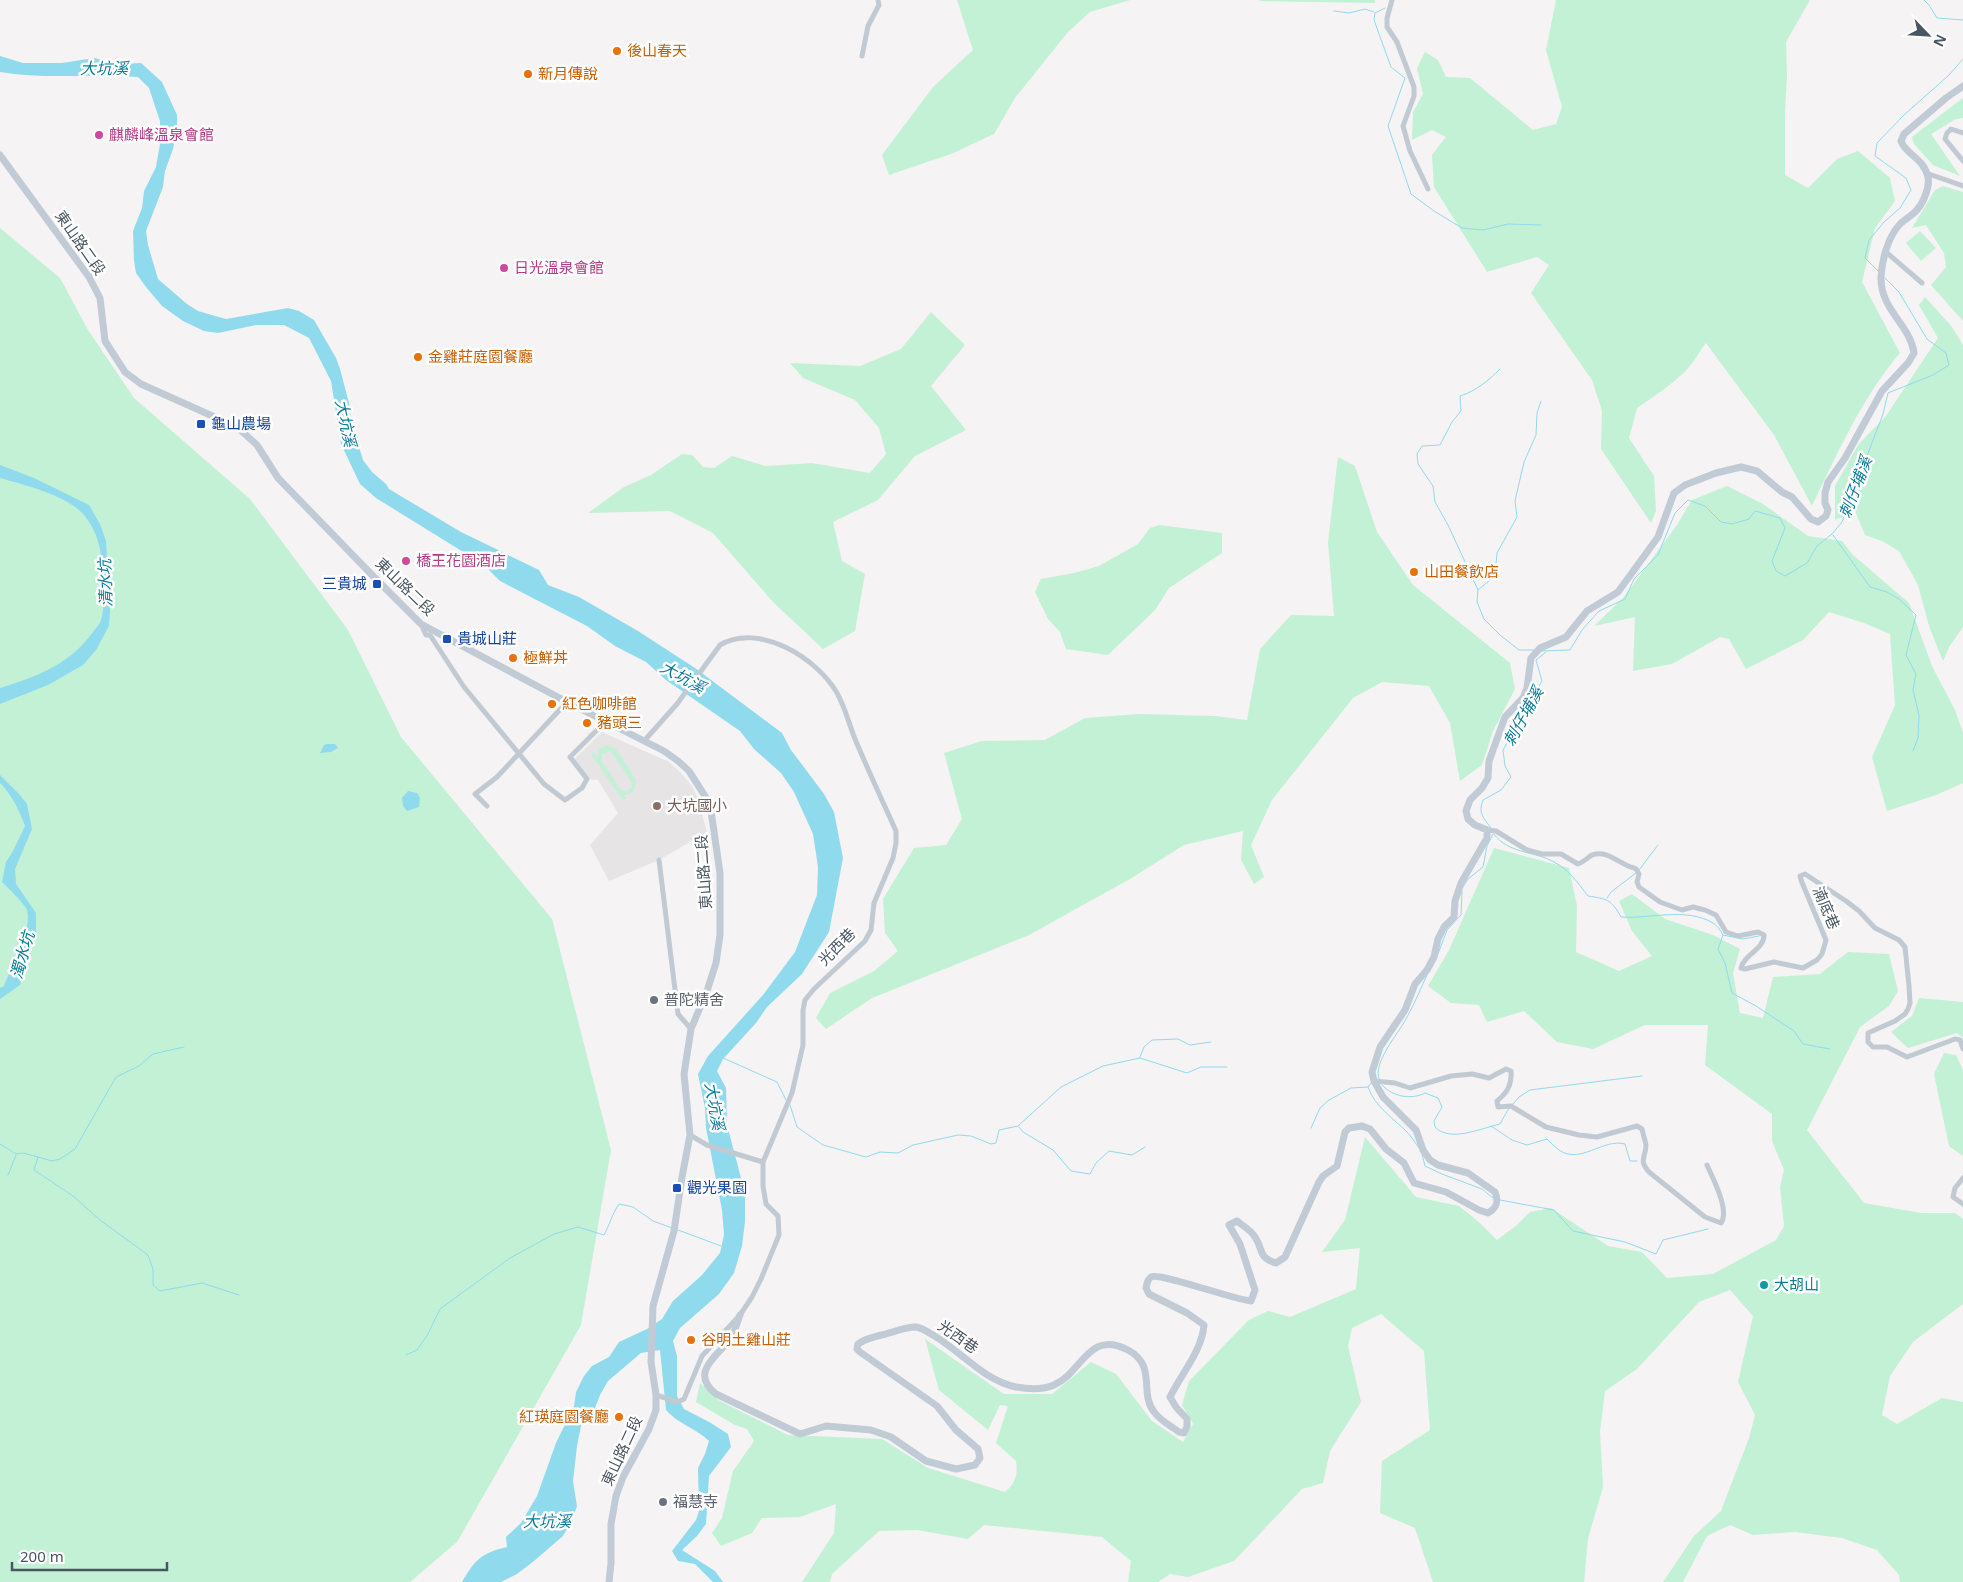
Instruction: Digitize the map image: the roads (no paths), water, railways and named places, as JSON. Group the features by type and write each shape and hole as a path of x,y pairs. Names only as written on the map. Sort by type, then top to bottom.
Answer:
{"street":[{"path":"862,56 868,26 879,5 878,0"},
{"path":"1392,0 1387,18 1387,27 1397,42 1414,86 1414,96 1402,126 1410,151 1428,189"},
{"path":"1707,1165 1725,1210 1721,1222 1705,1217 1648,1172 1642,1157 1646,1146 1642,1129 1637,1126 1597,1137 1579,1135 1546,1127 1511,1106 1498,1107 1497,1101 1508,1091 1511,1071 1506,1069 1489,1078 1472,1074 1451,1076 1410,1088 1395,1083 1374,1081 1372,1072 1380,1048 1405,1010 1416,984 1434,957 1438,939 1444,927 1454,917 1455,901 1461,883 1487,838 1487,830 1475,825 1468,819 1466,811 1470,800 1482,788 1488,778 1489,761 1506,718 1523,698 1527,688 1531,658 1540,648 1566,636 1587,612 1618,592 1658,537 1674,493 1685,484 1716,472 1741,467 1757,472 1782,492 1792,497 1811,519 1818,522 1826,516 1828,510 1825,494 1828,482 1845,458 1882,391 1908,363 1914,353 1912,343 1886,304 1881,278 1886,252 1892,236 1900,224 1916,211 1924,198 1928,179 1924,166 1916,156 1903,146 1901,140 1904,134 1963,86"},
{"path":"1963,133 1951,129 1945,139 1963,161"},
{"name":"東山路二段","path":"0,155 89,277 100,298 105,341 125,372 141,384 237,426 256,446 278,478 421,624 644,741 678,761 689,771 710,804 721,894 720,935 713,973 691,1029 684,1074 690,1135 674,1231 653,1306 651,1362 656,1395 656,1410 649,1429 623,1477 616,1496 611,1524 611,1563 608,1582"},
{"path":"1926,173 1963,186"},
{"path":"1886,252 1922,283"},
{"path":"421,624 426,635 430,635 464,687 544,784 565,800 582,788 587,779 570,757 605,722"},
{"name":"光西巷","path":"644,741 677,704 720,644 730,638 748,637 767,640 783,646 816,667 838,694 896,831 893,858 874,903 871,930 866,940 814,989 806,1000 803,1010 803,1045 792,1093 763,1162 763,1186 766,1204 778,1216 779,1235 761,1279 740,1315 730,1339 708,1364 705,1374 710,1389 716,1394 800,1434 826,1426 871,1430 891,1437 926,1461 956,1469 975,1465 980,1458 978,1449 956,1430 937,1406 858,1349 858,1344 861,1342 897,1330 918,1327 941,1340 996,1380 1019,1388 1037,1388 1052,1386 1058,1383 1082,1357 1098,1346 1106,1344 1127,1349 1140,1357 1144,1366 1149,1399 1154,1413 1179,1432 1184,1433 1187,1427 1187,1419 1170,1397 1196,1350 1204,1325 1198,1318 1188,1312 1150,1294 1146,1288 1148,1280 1151,1277 1158,1276 1206,1288 1244,1301 1251,1301 1255,1290 1240,1244 1229,1225 1237,1221 1247,1228 1255,1237 1262,1255 1268,1260 1276,1263 1285,1256 1319,1182 1323,1176 1337,1166 1345,1132 1348,1128 1362,1126 1370,1129 1386,1149 1404,1163 1414,1182 1446,1192 1488,1213 1497,1204 1495,1192 1468,1173 1438,1165 1430,1160 1423,1150 1416,1130 1383,1096 1374,1081"},
{"path":"487,806 475,794 498,777 567,702"},
{"name":"湳底巷","path":"1487,830 1496,831 1527,850 1542,854 1561,854 1578,864 1593,855 1610,855 1624,866 1635,868 1639,874 1637,882 1639,887 1660,902 1682,910 1693,907 1705,910 1716,915 1726,932 1738,936 1758,932 1764,935 1764,941 1760,946 1742,962 1741,968 1745,969 1774,962 1803,968 1817,960 1822,954 1826,940 1801,880 1800,876 1805,874 1846,901 1859,911 1875,928 1899,940 1905,947 1910,1003 1908,1009 1905,1014 1895,1021 1868,1033 1868,1042 1873,1047 1887,1047 1907,1057 1956,1039 1960,1040 1963,1049"},
{"path":"659,860 678,1014 691,1029"},
{"path":"690,1135 707,1145 763,1162"},
{"path":"1963,1178 1953,1192 1953,1196 1963,1204"},
{"name":"光西巷","path":"656,1395 678,1402 684,1400 702,1356 740,1315"}],"water":[{"name":"大坑溪","path":"0,56 23,63 62,63 94,58 121,64 141,63 162,82 177,115 177,129 173,149 165,171 163,187 146,231 158,279 198,311 226,319 288,308 299,311 314,320 336,358 340,369 349,403 351,421 363,460 389,489 461,532 539,570 548,585 579,597 638,631 695,668 782,733 791,750 824,794 834,812 843,858 829,932 802,974 767,1007 756,1023 723,1059 717,1071 726,1088 727,1125 745,1193 745,1222 742,1246 734,1273 719,1294 680,1328 673,1341 677,1356 677,1396 684,1409 728,1434 731,1447 709,1476 706,1524 697,1536 682,1550 715,1571 723,1582 713,1582 695,1564 678,1561 672,1551 696,1520 699,1511 698,1468 709,1441 666,1410 660,1350 641,1353 608,1381 595,1408 581,1426 573,1481 577,1506 563,1536 517,1574 501,1582 462,1582 475,1563 485,1555 507,1547 506,1537 521,1523 537,1496 556,1443 574,1406 576,1392 584,1376 592,1366 609,1357 619,1342 647,1329 662,1319 673,1301 702,1275 720,1253 724,1235 722,1210 706,1128 705,1108 698,1074 708,1056 763,995 795,952 817,895 818,867 813,834 794,792 781,773 754,749 740,731 666,680 646,662 615,646 587,626 500,581 489,570 376,498 360,484 341,444 331,381 309,338 284,325 256,325 218,333 204,331 183,321 162,306 136,273 134,261 133,231 142,208 144,191 156,167 160,144 160,121 149,88 138,77 34,76 0,72"},
{"name":"清水坑","path":"0,465 34,478 89,505 100,524 106,541 110,611 109,626 96,650 83,665 48,685 0,704 0,688 51,668 63,661 84,643 100,622 104,595 101,554 94,531 86,517 72,505 53,495 0,478"},
{"path":"335,744 338,748 331,752 320,753 324,745"},
{"name":"濁水坑","path":"0,775 27,804 32,829 15,869 16,884 36,913 36,936 24,953 25,966 20,985 0,999 0,988 4,986 25,935 28,915 24,905 2,882 6,862 25,826 15,803 0,783"},
{"path":"408,791 417,793 420,798 419,807 407,811 403,806 402,798"}],"waterway":[{"name":"刺仔埔溪","path":"1924,0 1937,18 1963,20"},
{"path":"1385,8 1375,13 1374,20 1391,67 1405,78 1388,126 1411,194 1462,228 1483,230 1508,224 1541,225"},
{"path":"1334,11 1349,13 1365,9 1374,12"},
{"name":"刺仔埔溪","path":"1878,271 1865,258 1869,240 1884,222 1900,208 1911,190 1906,178 1875,156 1877,143 1904,115 1949,75 1963,59"},
{"name":"刺仔埔溪","path":"1541,651 1570,650 1582,630 1599,611 1625,599 1634,579 1658,555 1675,513 1688,500 1705,506 1721,522 1732,524 1749,519 1755,511 1780,518 1785,528 1772,561 1776,571 1785,576 1807,563 1817,546 1832,534 1842,522 1883,414 1888,393 1933,375 1949,365 1946,353 1927,339 1899,292 1885,278"},
{"path":"1500,369 1482,385 1460,396 1461,411 1452,422 1440,445 1422,446 1417,454 1418,464 1433,486 1435,502 1448,525 1478,590 1477,602 1484,619 1519,650 1535,650"},
{"path":"1478,590 1495,576 1497,553 1517,517 1515,501 1524,462 1536,435 1537,413 1541,401"},
{"path":"1833,535 1870,587 1887,592 1899,599 1916,615 1906,655 1916,674 1913,690 1919,715 1918,738 1913,751"},
{"name":"刺仔埔溪","path":"1491,828 1481,812 1483,800 1501,790 1511,777 1505,766 1503,750 1542,681 1536,660 1546,652"},
{"path":"1463,887 1468,879 1483,867 1487,846 1493,834"},
{"name":"刺仔埔溪","path":"1494,834 1514,849 1547,858 1559,865 1573,877 1588,896 1608,901 1621,917 1680,915 1702,918 1714,924 1723,935 1718,949 1725,963 1732,993 1794,1031 1803,1044 1830,1049"},
{"path":"1639,870 1658,845"},
{"path":"1607,898 1611,892 1636,873"},
{"path":"1438,954 1447,930 1461,915 1462,891"},
{"path":"1723,935 1743,939 1759,936"},
{"path":"1379,1079 1378,1072 1383,1056 1409,1014 1427,975"},
{"path":"1140,1057 1144,1047 1152,1040 1178,1039 1190,1045 1211,1042"},
{"path":"38,1157 52,1161 60,1159 75,1149 116,1077 139,1066 153,1054 184,1047"},
{"path":"723,1058 777,1082 786,1100"},
{"path":"790,1105 797,1127 823,1145 866,1157 880,1152 898,1153 913,1145 958,1135 971,1136 991,1144 996,1143 999,1130 1018,1126 1061,1087 1103,1066 1140,1058 1187,1073 1201,1067 1227,1067"},
{"path":"1512,1105 1519,1097 1530,1090 1642,1076"},
{"path":"1371,1083 1368,1087 1375,1100 1409,1134 1419,1148"},
{"path":"1382,1085 1397,1095 1408,1097 1425,1093 1438,1098 1442,1107 1434,1121 1435,1127 1441,1132 1449,1134 1466,1133 1500,1124 1509,1108"},
{"path":"1311,1128 1320,1108 1329,1100 1351,1088 1368,1087"},
{"path":"1491,1126 1512,1140 1527,1145 1547,1139 1559,1150 1567,1154 1575,1155 1617,1143 1625,1144 1630,1161 1637,1161"},
{"path":"1019,1127 1023,1132 1053,1150 1071,1171 1090,1174 1096,1163 1109,1151 1132,1155 1145,1147"},
{"path":"0,1144 16,1154 23,1153 38,1157 34,1170 73,1196 100,1220 148,1255 153,1269 153,1285 160,1291 202,1283 239,1295"},
{"path":"1422,1154 1425,1166 1482,1189 1493,1198"},
{"path":"8,1175 16,1155"},
{"path":"1500,1200 1554,1210 1573,1231 1625,1242 1656,1254 1663,1240 1708,1229"},
{"path":"406,1355 417,1350 428,1334 440,1309 510,1258 554,1234 578,1227 604,1235 619,1204 633,1207 653,1221 672,1228"},
{"path":"678,1230 721,1246"}],"place":[{"name":"後山春天","path":"617,51"},
{"name":"新月傳說","path":"528,74"},
{"name":"麒麟峰溫泉會館","path":"99,135"},
{"name":"日光溫泉會館","path":"504,268"},
{"name":"金雞莊庭園餐廳","path":"418,357"},
{"name":"龜山農場","path":"201,424"},
{"name":"橋王花園酒店","path":"406,561"},
{"name":"山田餐飲店","path":"1414,572"},
{"name":"三貴城","path":"377,584"},
{"name":"貴城山莊","path":"447,639"},
{"name":"極鮮丼","path":"513,658"},
{"name":"紅色咖啡館","path":"552,704"},
{"name":"豬頭三","path":"587,723"},
{"name":"大坑國小","path":"657,806"},
{"name":"普陀精舍","path":"654,1000"},
{"name":"觀光果園","path":"677,1188"},
{"name":"大胡山","path":"1764,1285"},
{"name":"谷明土雞山莊","path":"691,1340"},
{"name":"紅瑛庭園餐廳","path":"619,1417"},
{"name":"福慧寺","path":"663,1502"}]}
